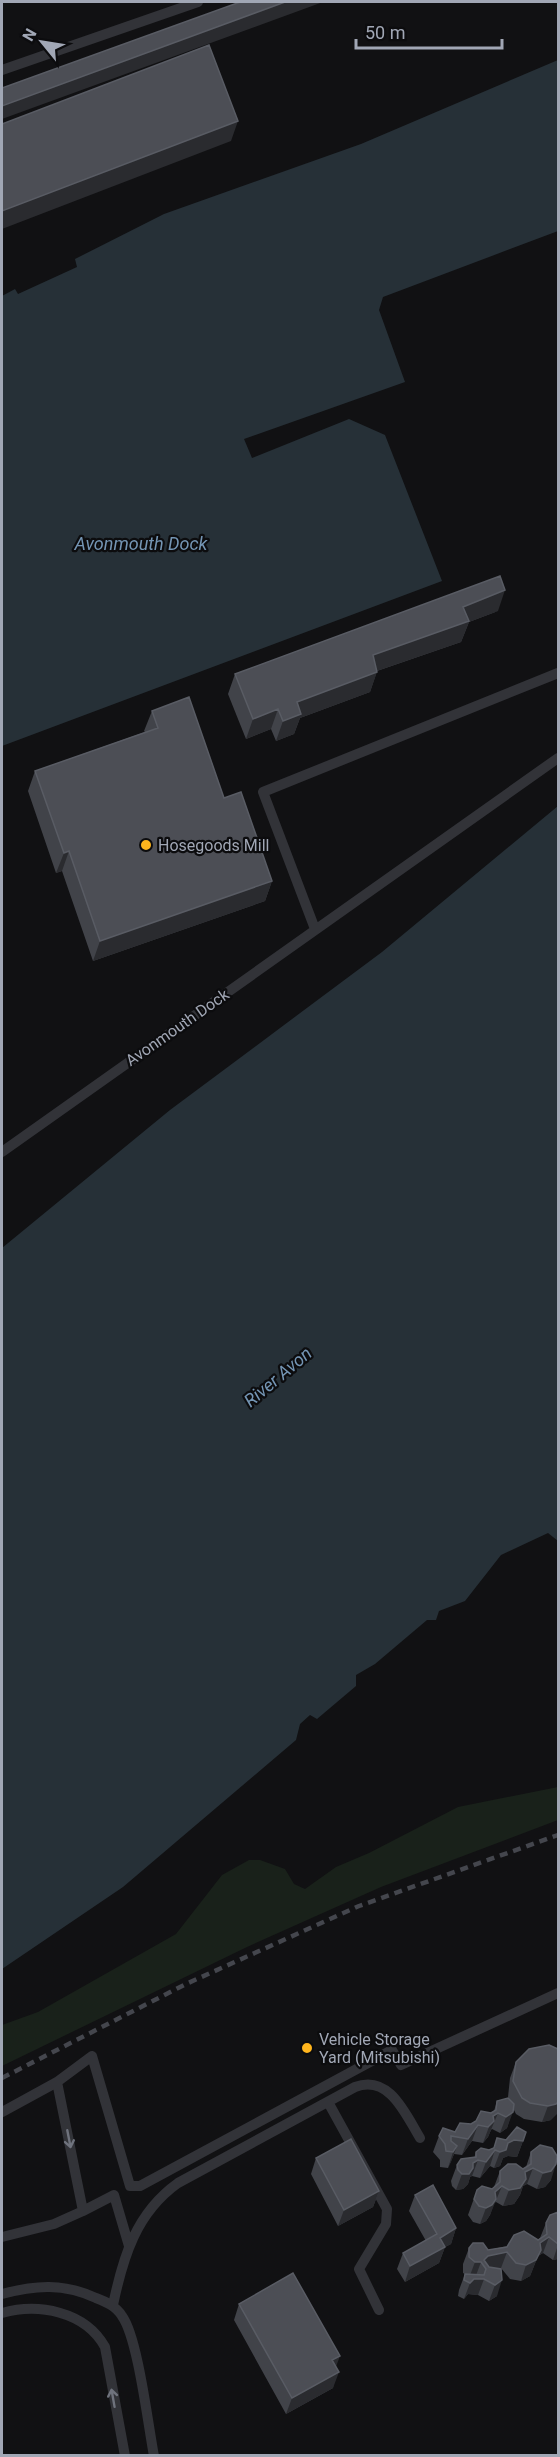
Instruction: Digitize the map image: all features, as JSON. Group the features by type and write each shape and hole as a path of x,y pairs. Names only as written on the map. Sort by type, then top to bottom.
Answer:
{"lane":[{"path":"2,70 198,2"},
{"path":"315,929 263,792 558,673"},
{"name":"Avonmouth Dock","path":"2,1152 558,758"},
{"path":"2,2112 57,2082 92,2056 130,2187 140,2186 392,2050 401,2065 558,1993"},
{"path":"57,2082 83,2211"},
{"path":"112,2305 122,2262 129,2246 149,2210 168,2190 361,2084 376,2084 391,2094 420,2138"},
{"path":"328,2102 387,2209 386,2224 359,2269 379,2310"},
{"path":"2,2237 54,2224 114,2195 129,2246"},
{"path":"2,2294 47,2285 65,2287 112,2305 122,2315 129,2330 154,2456"},
{"path":"2,2313 20,2308 46,2309 84,2324 99,2337 105,2347 125,2456"}],"shaded area":[{"path":"558,1787 558,1820 381,1887 247,1947 2,2066 2,2025 38,2012 176,1934 222,1875 249,1860 260,1860 285,1869 294,1884 305,1889 336,1867 369,1853 458,1807"}],"water":[{"name":"Avonmouth Dock","path":"558,60 558,231 383,297 379,310 405,382 244,439 252,458 349,419 385,435 442,581 2,746 2,296 15,289 18,294 77,267 75,259 164,214 361,144"},
{"name":"River Avon","path":"558,806 558,1541 548,1533 501,1555 465,1601 439,1611 436,1620 427,1620 375,1664 356,1675 356,1686 317,1719 310,1715 300,1724 296,1740 123,1887 2,1969 2,1248 170,1110 382,952"}],"building":[{"path":"240,2 285,2 2,106 2,88"},
{"path":"209,45 238,121 2,211 2,124"},
{"path":"500,576 505,590 463,607 469,621 373,655 377,672 297,702 301,714 283,721 278,709 253,719 235,674"},
{"name":"Hosegoods Mill","path":"189,697 224,798 241,792 272,881 100,941 69,851 64,853 35,771 158,728 152,711"},
{"path":"549,2045 558,2049 558,2102 548,2106 530,2103 522,2098 513,2081 516,2062 529,2049"},
{"path":"508,2098 514,2104 513,2112 506,2117 498,2113 493,2116 494,2121 488,2127 478,2125 468,2139 451,2136 451,2141 457,2146 453,2152 446,2151 445,2144 439,2136 443,2128 455,2132 460,2123 471,2124 476,2121 481,2111 491,2113 496,2110 497,2101"},
{"path":"517,2127 526,2132 523,2141 514,2140 508,2143 506,2150 500,2152 495,2150 486,2162 478,2160 473,2163 469,2174 462,2174 458,2170 457,2165 461,2159 476,2157 476,2152 481,2148 489,2150 494,2148 497,2138 506,2140"},
{"path":"351,2139 379,2191 344,2210 316,2158"},
{"path":"540,2145 552,2148 557,2156 556,2164 551,2171 543,2173 533,2168 525,2172 526,2179 520,2188 509,2190 502,2186 495,2192 496,2199 492,2205 486,2208 479,2206 474,2199 477,2190 482,2186 492,2189 500,2182 500,2171 508,2164 516,2164 523,2169 531,2164 531,2152"},
{"path":"433,2185 456,2228 440,2238 445,2247 410,2266 403,2253 437,2234 415,2195"},
{"path":"558,2212 558,2244 549,2237 540,2243 541,2250 536,2260 526,2265 516,2263 507,2252 488,2256 484,2260 489,2267 501,2269 502,2280 495,2285 484,2279 474,2279 470,2283 464,2280 465,2274 484,2275 486,2269 481,2262 475,2262 469,2257 469,2248 473,2243 483,2243 488,2250 507,2247 514,2235 524,2231 538,2240 547,2234 546,2223 550,2215"},
{"path":"293,2273 340,2356 332,2360 339,2372 292,2398 239,2304"}],"railway":[{"path":"2,2078 186,1984 359,1906 558,1835"}],"place":[{"name":"Hosegoods Mill","path":"146,845"},
{"name":"Vehicle Storage Yard (Mitsubishi)","path":"307,2048"}]}
